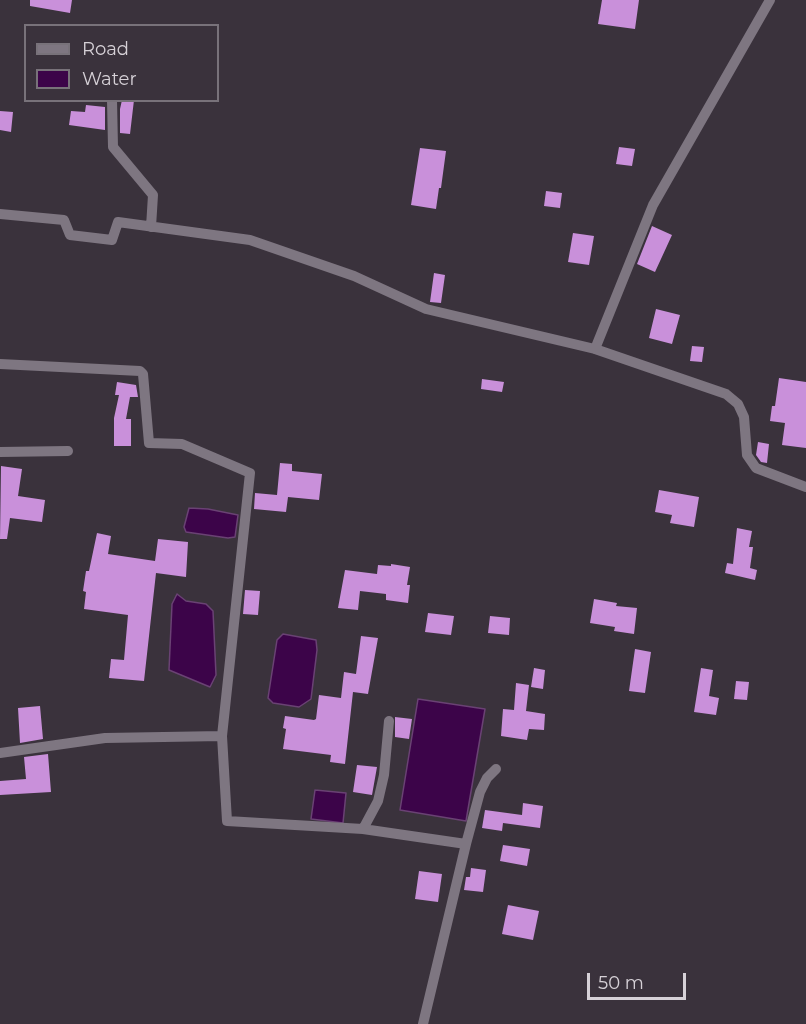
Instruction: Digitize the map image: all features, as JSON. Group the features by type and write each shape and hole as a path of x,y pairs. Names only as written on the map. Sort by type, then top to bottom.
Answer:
{"street":[{"path":"595,349 653,205 770,0"},
{"path":"112,102 112,147 153,195 151,227"},
{"path":"0,214 64,220 70,235 112,240 118,222 250,240 354,276 426,309 595,349 726,394 738,404 744,417 747,455 756,468 806,488"},
{"path":"0,364 140,371 143,374 149,443 182,444 250,473 222,736 227,821 363,829 466,844"},
{"path":"0,452 68,451"},
{"path":"363,829 378,801 384,775 389,721"},
{"path":"0,753 105,738 222,736"},
{"path":"423,1024 480,792 487,778 496,769"}],"water":[{"path":"189,508 238,515 235,537 186,532 184,527"},
{"path":"177,594 186,601 206,604 213,611 216,675 210,687 169,670 172,604"},
{"path":"283,634 316,640 317,650 311,699 299,707 273,703 268,698 277,640"},
{"path":"418,699 485,709 466,821 400,810"},
{"path":"315,790 346,793 343,823 311,819"}],"building":[{"path":"30,0 72,0 70,13 30,6"},
{"path":"602,0 639,0 635,29 598,24"},
{"path":"122,102 134,102 130,134 120,133"},
{"path":"86,105 105,107 105,130 69,125 71,111 85,112"},
{"path":"0,111 13,112 11,132 0,130"},
{"path":"619,147 635,149 632,166 616,164"},
{"path":"420,148 446,151 436,209 411,205"},
{"path":"546,191 562,193 560,208 544,206"},
{"path":"652,226 672,235 655,272 637,264"},
{"path":"573,233 594,236 589,265 568,262"},
{"path":"434,273 445,275 441,303 430,302"},
{"path":"656,309 680,315 672,344 649,338"},
{"path":"692,346 704,347 702,362 690,361"},
{"path":"779,378 806,382 806,448 782,445 785,423 770,421 772,406 775,406"},
{"path":"482,379 504,382 502,392 481,389"},
{"path":"117,382 136,385 138,397 130,397 126,419 131,419 131,446 114,446 114,418 119,395 115,395"},
{"path":"758,442 769,444 767,463 761,462 756,455"},
{"path":"280,463 292,464 292,471 322,474 319,500 288,497 286,512 254,509 255,493 277,495"},
{"path":"1,466 22,469 18,496 45,500 42,522 10,518 7,539 0,539"},
{"path":"659,490 699,497 694,527 670,523 672,515 655,512"},
{"path":"737,528 752,531 749,547 753,547 750,568 757,570 755,580 725,573 727,563 733,564"},
{"path":"97,533 111,536 108,554 155,561 158,539 188,542 186,577 156,573 144,681 109,678 111,659 124,660 128,615 84,609 86,592 83,591 86,571 89,571"},
{"path":"391,564 410,567 407,585 410,585 408,603 386,600 386,594 360,591 358,610 338,608 345,570 377,574 378,565 391,566"},
{"path":"245,590 260,591 258,615 243,614"},
{"path":"594,599 617,603 616,606 637,608 634,634 614,631 615,627 590,623"},
{"path":"428,613 454,616 451,635 425,632"},
{"path":"490,616 510,618 509,635 488,633"},
{"path":"361,636 378,638 368,694 353,692 345,764 330,762 331,755 283,749 285,716 314,720 319,695 341,698 344,672 356,674"},
{"path":"635,649 651,652 645,693 629,691"},
{"path":"534,668 545,670 543,689 531,687"},
{"path":"701,668 713,670 709,696 719,698 716,715 694,712"},
{"path":"736,681 749,682 747,700 734,699"},
{"path":"516,683 529,685 526,711 545,714 544,730 529,729 527,740 501,736 503,709 514,710"},
{"path":"40,706 43,739 20,743 18,708"},
{"path":"395,717 412,719 409,739 395,737"},
{"path":"48,754 51,792 0,795 0,781 26,779 24,757"},
{"path":"357,765 377,767 372,795 353,792"},
{"path":"523,803 543,806 540,828 503,823 502,831 482,828 485,810 522,815"},
{"path":"503,845 530,849 527,866 500,861"},
{"path":"471,868 486,870 483,892 464,890 466,877 470,877"},
{"path":"419,871 442,874 438,902 415,899"},
{"path":"508,905 539,911 533,940 502,934"}]}
